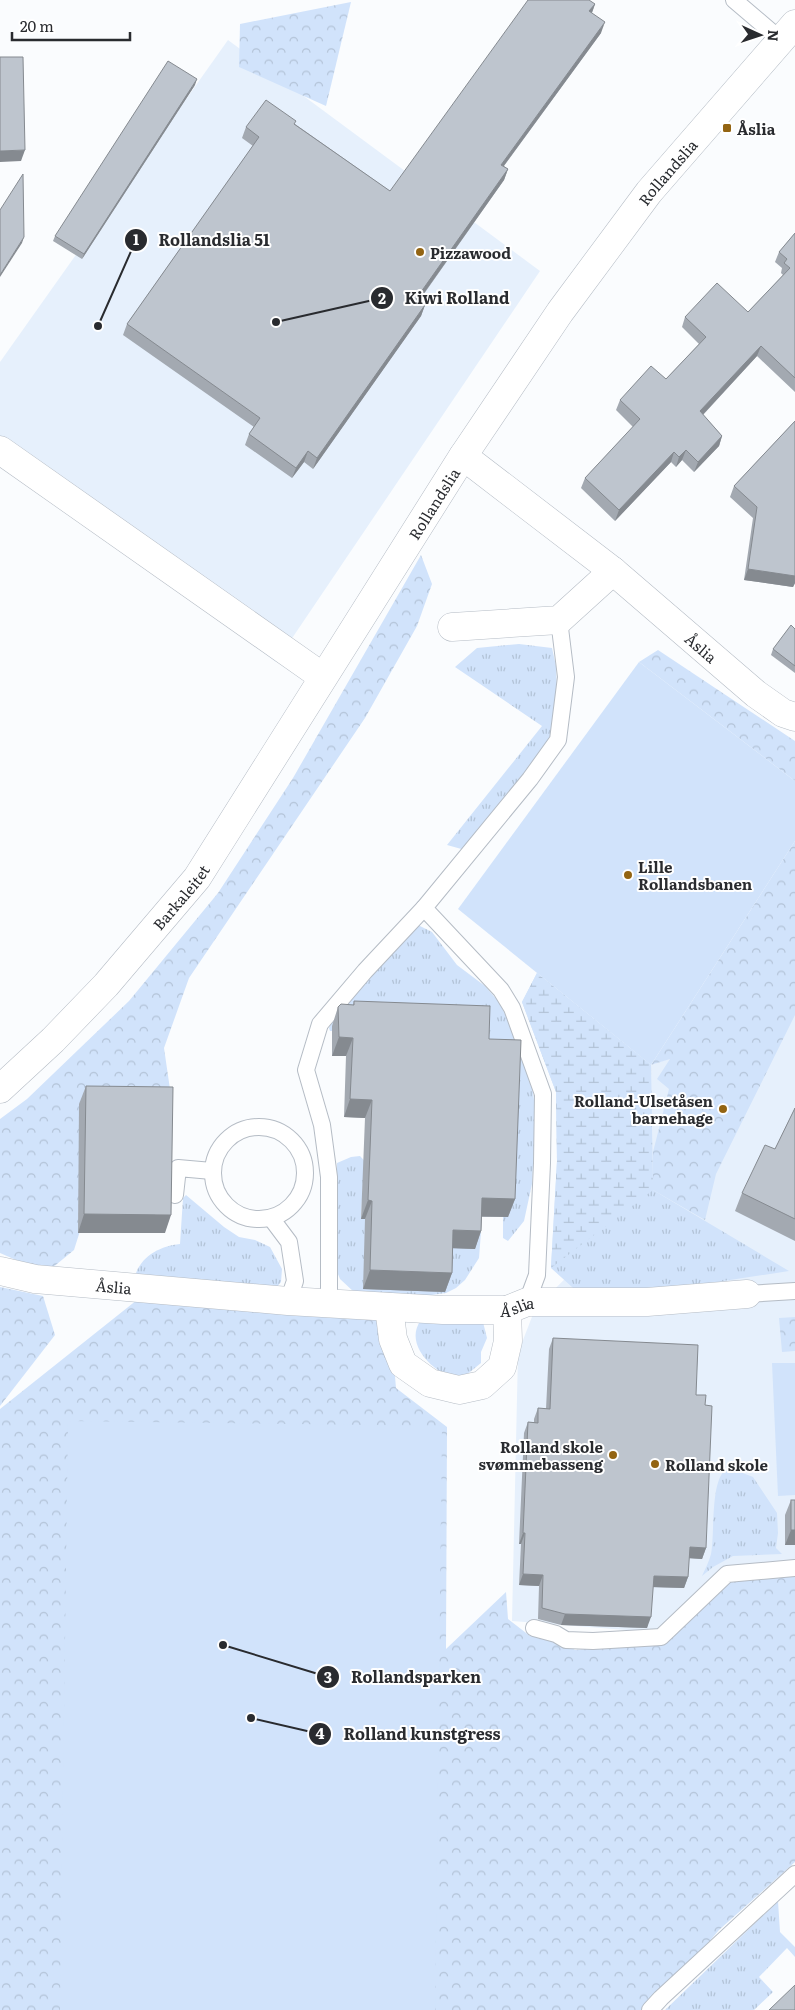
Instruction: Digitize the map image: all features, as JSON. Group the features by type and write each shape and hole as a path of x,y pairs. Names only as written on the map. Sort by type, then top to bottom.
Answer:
{"street":[{"name":"Rollandslia","path":"323,677 463,456 560,312 649,192 788,32"},
{"path":"0,450 323,677"},
{"name":"Åslia","path":"463,456 613,572 756,694 783,713 795,718"},
{"path":"452,627 559,620 613,572"},
{"name":"Barkaleitet","path":"0,1089 53,1040 106,986 197,878 323,677"},
{"name":"Åslia","path":"0,1271 35,1279 288,1301 443,1310 647,1302 747,1294"},
{"path":"389,1307 393,1340 403,1364 430,1383 459,1390 482,1385 502,1368 517,1306"}],"lane":[{"path":"734,0 788,32"},
{"path":"329,1303 329,1177 322,1125 306,1070 320,1024 365,971 424,908 530,779 558,740 566,677 559,620"},
{"path":"424,908 501,990 512,1008 543,1094 537,1275 517,1306"},
{"path":"262,1126 277,1130 290,1138 299,1150 304,1164 305,1178 301,1191 294,1203 284,1212 271,1218 257,1220 242,1216 230,1209 220,1198 214,1186 212,1171 215,1157 222,1144 234,1134 247,1128 262,1126"},
{"path":"304,1164 326,1155"},
{"path":"175,1195 178,1168 212,1171"},
{"path":"271,1218 290,1242 295,1282 288,1301"},
{"path":"747,1294 795,1291"},
{"path":"534,1628 556,1634 566,1640 592,1641 661,1637 727,1574 795,1568"},
{"path":"650,2010 795,1874"}],"shaded area":[{"path":"228,40 540,271 276,662 0,454 0,362"},
{"name":"Rolland skole","path":"795,915 795,1575 703,1636 512,1621 518,1353 535,1309 653,1190 651,1065 671,1058"}],"green space":[{"path":"351,2 326,106 239,67 240,24"},
{"path":"421,555 432,584 417,626 365,718 189,978 164,1048 172,1103 80,1231 74,1250 46,1273 0,1253 0,1119 27,1099 129,1001 218,893 293,778"},
{"path":"519,644 552,648 556,666 558,718 548,741 533,765 465,850 447,845 542,726 455,667 477,648"},
{"path":"658,650 795,741 795,781 639,662"},
{"name":"Lille Rollandsbanen","path":"639,662 795,781 795,841 651,1065 458,909"},
{"path":"795,841 795,1015 716,1174 705,1220 653,1190 653,1152 669,1089 657,1079 670,1059 651,1065"},
{"path":"416,924 432,932 457,965 485,986 499,1002 515,1034 532,1085 536,1115 532,1184 524,1221 508,1241 503,1238 503,1216 509,1216 515,1055 347,1031 330,1031 329,1028 333,1018"},
{"path":"537,973 651,1065 653,1190 789,1271 678,1288 582,1296 551,1268 557,1161 556,1092 522,1002"},
{"path":"537,973 651,1065 653,1190 551,1268 557,1161 556,1092 522,1002"},
{"path":"360,1156 370,1167 364,1167 361,1216 481,1232 479,1258 465,1280 456,1288 446,1293 417,1297 354,1292 340,1279 335,1267 337,1163 351,1157"},
{"path":"186,1195 239,1237 255,1240 270,1247 282,1269 281,1282 276,1288 141,1279 136,1273 148,1256 160,1249 180,1244 183,1198"},
{"path":"0,1287 43,1296 55,1335 0,1406"},
{"path":"152,1288 389,1307 396,1388 447,1427 446,1649 506,1592 508,1619 530,1636 561,1640 575,1650 657,1641 729,1577 795,1575 795,1862 719,1930 651,2010 0,2010 0,1409"},
{"path":"795,1317 795,1351 782,1352 779,1318"},
{"path":"421,1320 483,1322 487,1338 481,1352 481,1363 465,1376 447,1375 438,1370 425,1358 417,1343 417,1328"},
{"path":"772,1363 795,1363 795,1495 778,1496"},
{"path":"68,1421 442,1426 435,2010 60,2010"},
{"path":"725,1470 735,1470 753,1477 777,1513 778,1533 776,1548 782,1554 733,1556 713,1567 702,1576 711,1554 717,1486"},
{"path":"778,1901 780,1932 795,1947 795,1957 787,1948 759,1977 773,1992 754,2010 665,2010"}],"building":[{"path":"528,0 589,0 595,4 589,11 605,22 501,165 508,169 416,299 425,305 317,458 308,451 296,468 249,434 260,418 127,324 259,137 246,127 266,100 296,121 294,124 390,191"},
{"path":"0,57 23,57 25,150 0,151"},
{"path":"168,61 197,79 84,254 55,236"},
{"path":"23,174 24,237 0,275 0,210"},
{"path":"795,233 795,378 761,346 700,411 722,436 698,462 686,450 679,457 674,452 619,510 585,478 640,419 620,400 651,366 666,379 706,337 685,317 717,283 748,312 790,268 784,263 787,259 779,252"},
{"path":"795,421 795,576 748,569 757,507 734,486"},
{"path":"791,625 795,629 795,666 773,649"},
{"path":"354,1001 490,1006 489,1039 521,1040 515,1199 482,1198 481,1231 453,1230 452,1273 370,1270 372,1201 368,1200 372,1100 350,1099 353,1038 339,1037 338,1007 341,1004 354,1005"},
{"path":"86,1086 173,1087 171,1215 84,1214"},
{"path":"795,1108 795,1219 742,1193 765,1145 775,1149"},
{"path":"553,1338 698,1345 696,1395 706,1395 705,1405 712,1406 706,1548 690,1547 688,1577 654,1576 651,1617 565,1614 542,1608 543,1575 523,1574 528,1422 538,1423 538,1408 550,1409"},
{"path":"791,1500 795,1500 795,1530 791,1530"},
{"path":"795,1985 795,2010 769,2010"}],"place":[{"name":"Åslia","path":"727,128"},
{"name":"Pizzawood","path":"420,252"},
{"name":"Kiwi Rolland","path":"276,322"},
{"name":"Rollandslia 51","path":"98,326"},
{"name":"Lille Rollandsbanen","path":"628,875"},
{"name":"Rolland-Ulsetåsen barnehage","path":"723,1109"},
{"name":"Rolland skole svømmebasseng","path":"613,1455"},
{"name":"Rolland skole","path":"655,1464"},
{"name":"Rollandsparken","path":"223,1645"},
{"name":"Rolland kunstgress","path":"251,1718"}]}
